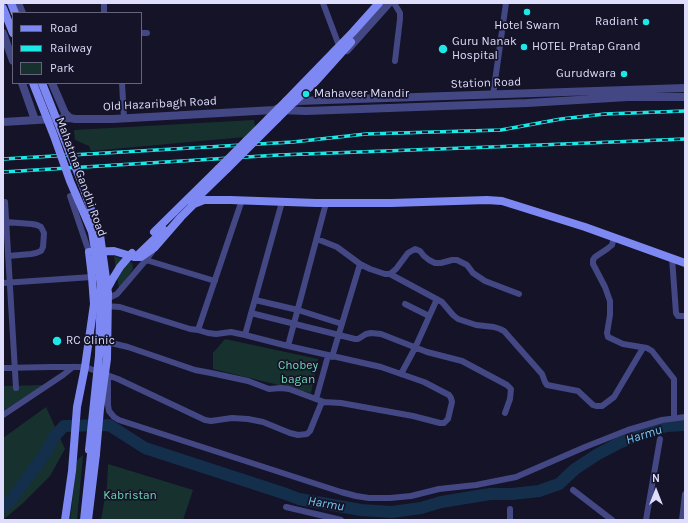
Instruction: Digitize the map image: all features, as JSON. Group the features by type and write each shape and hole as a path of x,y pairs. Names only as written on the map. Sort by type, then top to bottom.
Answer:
{"main road":[{"path":"292,104 352,32 379,3"},
{"path":"85,520 98,390 105,296 114,276 124,262 135,254 227,169 250,142 273,119 292,104 316,81 386,3"},
{"path":"3,8 12,30"},
{"name":"Mahatma Gandhi Road","path":"33,84 70,181 92,232 100,285 99,356 85,520"},
{"name":"Mahatma Gandhi Road","path":"42,84 81,181 100,235 108,293 107,360 92,452"},
{"path":"135,254 218,169 250,142"},
{"path":"65,520 72,471 78,407 90,338 94,304 89,252 114,251 134,257 140,257 154,248 194,204 204,200 326,203 502,201 559,219 685,263"}],"street":[{"path":"323,3 338,43"},
{"path":"274,110 374,3"},
{"path":"389,3 341,58 292,104 306,111 527,103 628,97 685,97"},
{"path":"394,3 400,13 396,61"},
{"path":"493,95 506,3"},
{"path":"3,33 12,58"},
{"path":"22,84 35,120"},
{"path":"52,84 65,113 70,118"},
{"path":"122,84 124,118"},
{"name":"Station Road","path":"292,104 685,88"},
{"name":"Old Hazaribagh Road","path":"3,122 70,118 124,118 274,110 292,104"},
{"path":"70,196 89,252"},
{"path":"198,330 242,200"},
{"path":"4,202 8,256 6,283 16,388"},
{"path":"245,335 282,202"},
{"path":"288,346 326,203"},
{"path":"6,222 37,225 41,227 44,234 43,247 41,251 36,254 8,256"},
{"path":"614,238 612,245 593,260 593,264 605,287 610,301 610,315 607,333 608,337 623,344 650,349 652,351 674,379 674,418"},
{"path":"317,239 337,247 360,264 378,272 390,274 437,299 445,304 453,316 458,319 476,325 500,329 542,374 544,382 547,385 578,392 593,405 602,406 614,397 643,348"},
{"path":"94,304 117,294 146,260 154,248"},
{"path":"390,274 396,269 408,253 415,249 420,251 424,256 435,263 452,260 462,262 467,265 473,273 485,281 519,294"},
{"path":"672,258 676,313 678,316 685,316"},
{"path":"146,260 215,281"},
{"path":"316,399 330,356 339,335 360,264"},
{"path":"6,283 92,277"},
{"path":"401,374 415,348 437,299"},
{"path":"255,300 298,310 342,324"},
{"path":"90,338 136,349 195,370 248,381 269,390 281,388 289,389 324,402 341,403 413,416 440,424 444,424 448,419 452,402 449,395 430,385 381,367 231,332 216,334 208,333 190,329 120,307 94,304"},
{"path":"405,304 429,316"},
{"path":"251,313 354,339 358,339 366,334 376,333 433,354 462,361 507,385 511,393 506,413"},
{"path":"3,414 73,367"},
{"path":"3,368 85,367 118,379 205,420 211,421 232,418 248,419 263,422 298,435 307,434 310,431 321,404 324,402"},
{"path":"108,375 109,411 119,420 341,492 369,498 411,496 516,477 628,430 662,420 685,417"},
{"path":"646,520 660,439"},
{"path":"573,490 580,497 592,504 612,520"},
{"path":"682,520 685,494"},
{"path":"286,507 341,520"},
{"path":"510,509 510,520"}],"green space":[{"path":"254,120 256,136 91,151 89,146 75,140 74,130"},
{"path":"114,256 132,263 133,269 119,289"},
{"name":"Chobey bagan","path":"225,339 318,359 311,393 213,369 213,353"},
{"path":"45,385 3,411 3,386"},
{"path":"46,407 65,449 50,476 23,503 3,520 3,438"},
{"path":"83,455 77,520 70,520 77,460"},
{"name":"Kabristan","path":"108,464 193,490 183,520 101,520 107,486"}],"waterway":[{"name":"Harmu","path":"3,507 11,500 45,454 54,437 64,426 109,425 145,448 299,499 361,510 392,512 421,508 441,502 490,494 512,494 539,491 559,484 575,469 598,454 619,443 657,428 685,425"}],"railway":[{"path":"3,159 293,142 366,134 501,130 561,119 605,114 685,111"},
{"path":"3,172 279,155 685,139"}],"place":[{"name":"Hotel Swarn","path":"527,12"},
{"name":"Radiant","path":"646,22"},
{"name":"HOTEL Pratap Grand","path":"524,47"},
{"name":"Guru Nanak Hospital","path":"443,49"},
{"name":"Gurudwara","path":"624,74"},
{"name":"Mahaveer Mandir","path":"306,94"},
{"name":"RC Clinic","path":"57,341"}]}
